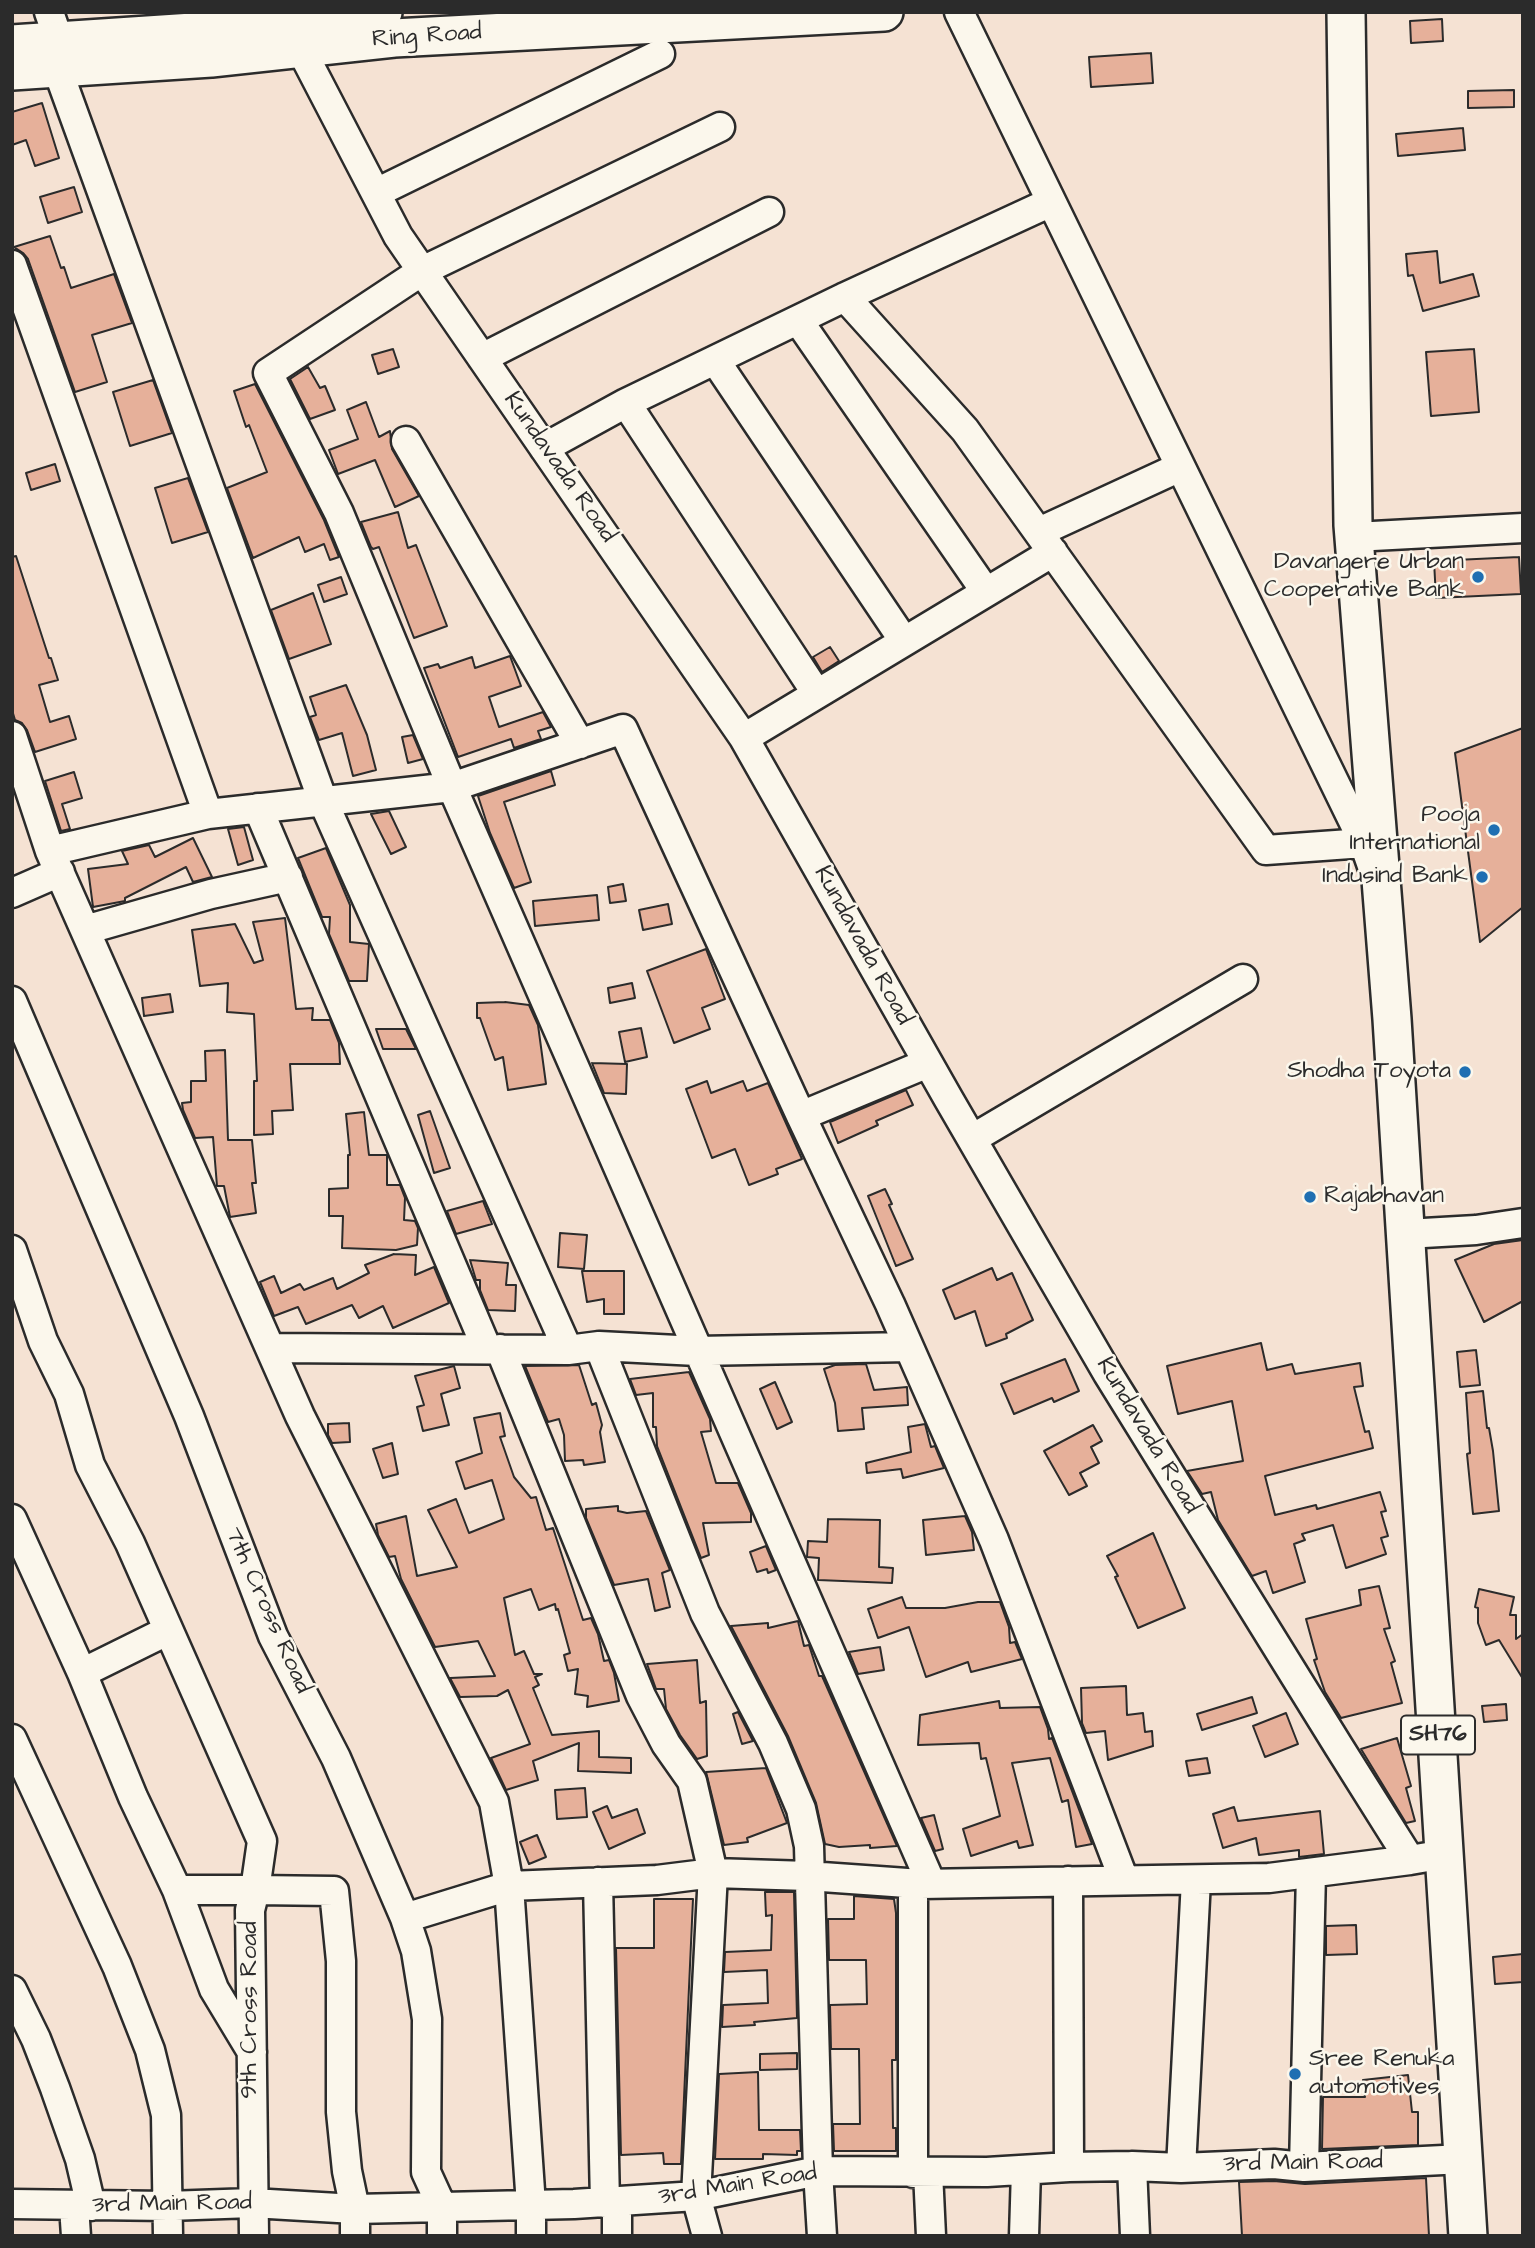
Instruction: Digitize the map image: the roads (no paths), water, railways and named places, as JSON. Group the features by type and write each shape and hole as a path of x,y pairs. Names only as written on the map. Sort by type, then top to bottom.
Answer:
{"main road":[{"name":"Ring Road","path":"12,44 55,40 211,58 290,27 383,12"},
{"name":"Ring Road","path":"290,27 408,37 884,12"},
{"name":"SH76","path":"1346,12 1354,537 1406,1234 1428,1857 1463,2159 1468,2236"},
{"name":"Ring Road","path":"12,71 55,40"}],"street":[{"path":"959,12 1364,843 1383,899"},
{"name":"Kundavada Road","path":"290,27 398,236 744,738 1108,1374 1428,1857"},
{"path":"55,40 323,801 568,1350"},
{"path":"376,193 660,54"},
{"path":"720,127 422,271 268,373 339,513 452,787 697,1351 922,1883 920,2172 930,2236"},
{"path":"544,448 626,403 845,297 1051,202"},
{"path":"482,358 769,212"},
{"path":"12,265 208,814"},
{"path":"845,297 965,430 1266,850 1364,843"},
{"path":"798,320 986,592"},
{"path":"715,360 904,641"},
{"path":"626,403 817,694"},
{"path":"406,441 580,744"},
{"path":"744,738 986,592 1046,542 1180,467"},
{"path":"1354,537 1523,528"},
{"path":"12,893 55,862 208,814 452,787 623,729 909,1347 994,1540 1124,1880"},
{"path":"12,736 55,862 300,1416 494,1802 509,1886 531,2236"},
{"path":"258,808 641,1696 666,1744 692,1781 713,1873 695,2196 707,2236"},
{"path":"85,930 211,894 288,877"},
{"path":"972,1139 1243,979"},
{"name":"7th Cross Road","path":"12,1001 189,1416 273,1636 336,1758 405,1918 416,1951 427,2019 426,2172 442,2207 442,2236"},
{"path":"801,1116 928,1063"},
{"path":"1406,1234 1476,1230 1523,1223"},
{"path":"12,1250 43,1341 69,1394 90,1465 130,1543 262,1841 255,1890 177,1890"},
{"path":"272,1348 568,1350 599,1346 697,1351 909,1347"},
{"path":"599,1346 705,1613 789,1775 801,1809 809,1846 822,2236"},
{"path":"12,1519 82,1673 133,1797 177,1890 214,1989 252,2052"},
{"path":"82,1673 167,1631"},
{"path":"12,1739 95,1918 150,2050 166,2115 168,2236"},
{"path":"405,1918 509,1886 657,1880 713,1873 808,1875 922,1883 1196,1880 1269,1878 1428,1857"},
{"path":"1304,2166 1311,1873"},
{"path":"1181,2168 1196,1880"},
{"path":"1068,1881 1069,2167"},
{"path":"598,1882 611,2203 617,2236"},
{"name":"9th Cross Road","path":"254,2236 250,1910 255,1890 334,1891 341,1961 341,2112 346,2171 355,2222"},
{"path":"12,1990 36,2039 80,2159 83,2206 76,2236"},
{"name":"3rd Main Road","path":"12,2204 168,2206 253,2203 355,2222 442,2207 611,2203 695,2196 818,2171 920,2172 1132,2166 1181,2168 1274,2164 1304,2166 1463,2159"},
{"path":"1132,2166 1135,2236"},
{"path":"1024,2236 1026,2170"}],"place":[{"name":"Davangere Urban Cooperative Bank","path":"1478,577"},
{"name":"Pooja International","path":"1494,830"},
{"name":"Indusind Bank","path":"1482,877"},
{"name":"Shodha Toyota","path":"1465,1072"},
{"name":"Rajabhavan","path":"1310,1197"},
{"name":"Sree Renuka automotives","path":"1295,2074"}]}
